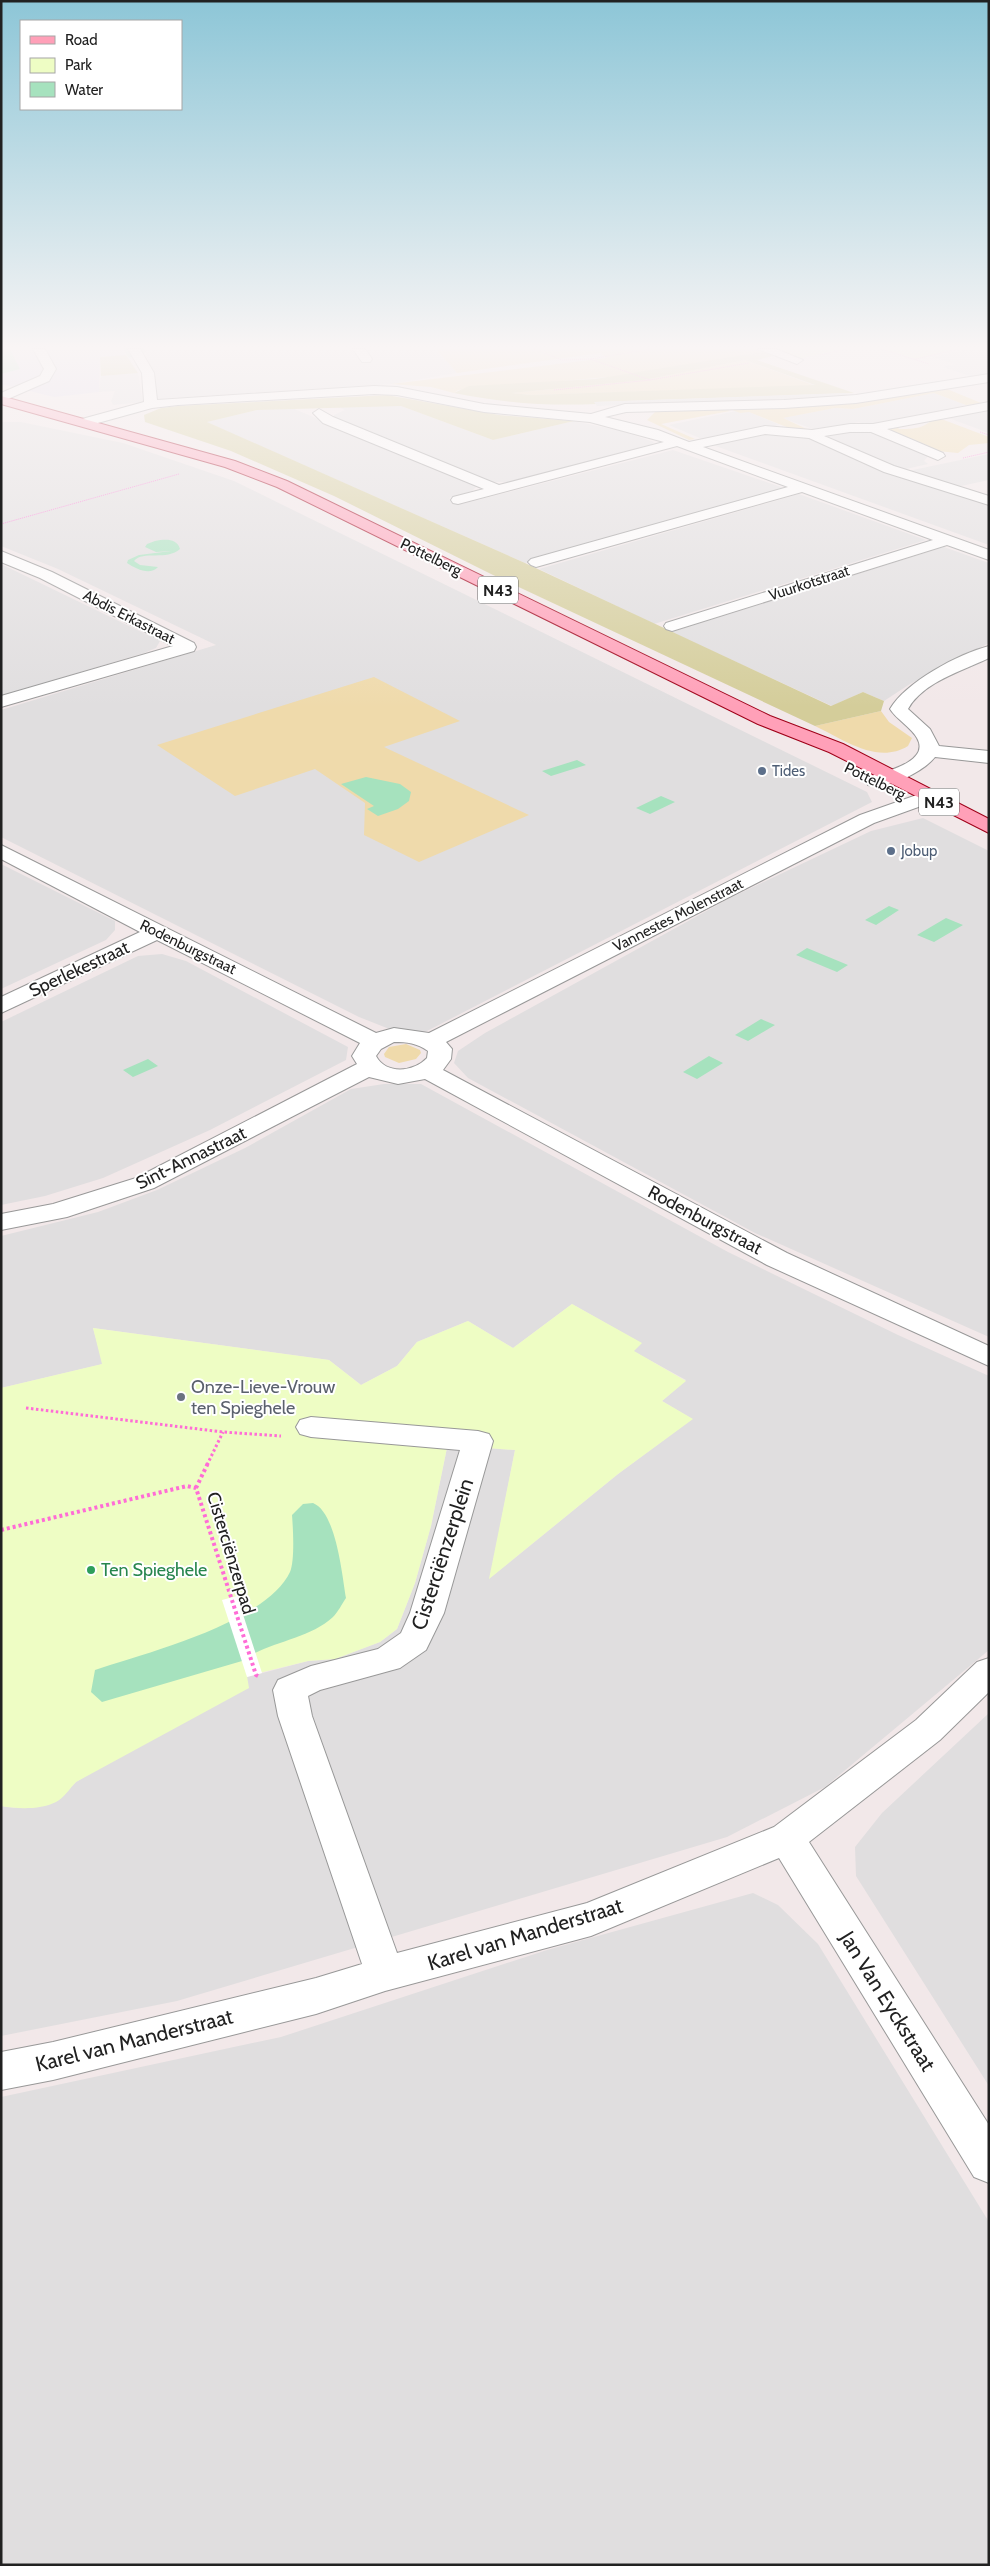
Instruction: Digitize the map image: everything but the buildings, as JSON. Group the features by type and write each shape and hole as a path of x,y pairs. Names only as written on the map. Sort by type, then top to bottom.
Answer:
{"main road":[{"name":"Pottelberg","path":"242,469 282,484 764,720 826,758 882,778 921,798 989,838"},
{"name":"Pottelberg","path":"921,798 989,826"}],"street":[{"path":"447,469 497,489"},
{"path":"458,500 581,469"},
{"path":"749,469 989,555"},
{"path":"888,469 989,500"},
{"path":"958,490 982,484"},
{"path":"536,562 800,488"},
{"name":"Vuurkotstraat","path":"672,626 946,540"},
{"name":"Abdis Erkastraat","path":"1,556 46,576 188,648 1,702"},
{"path":"882,778 914,767 923,760 930,744 926,737 903,715 899,709 901,704 916,689 989,652"},
{"path":"928,750 989,757"},
{"name":"Vannestes Molenstraat","path":"431,1041 867,819 921,798"},
{"name":"Rodenburgstraat","path":"1,851 156,932 375,1041"},
{"name":"Sperlekestraat","path":"1,1006 156,932"},
{"path":"394,1035 412,1035 431,1041 440,1049 440,1059 427,1071 397,1076 384,1074 370,1067 364,1056 368,1047 375,1041 394,1035"},
{"name":"Sint-Annastraat","path":"1,1222 58,1211 146,1183 370,1067"},
{"name":"Rodenburgstraat","path":"427,1071 777,1259 989,1357"},
{"name":"Cisterciënzerplein","path":"311,1427 478,1441 427,1613 414,1641 388,1659 311,1679 290,1690 295,1716 385,1974"},
{"name":"Karel van Manderstraat","path":"1,2070 53,2061 307,1998 385,1974 591,1918 787,1838 928,1730 989,1671"},
{"name":"Jan Van Eyckstraat","path":"787,1838 989,2163"}],"path":[{"path":"1,524 185,472"},
{"path":"26,1408 223,1432 279,1436 311,1427"},
{"path":"196,1488 223,1432"},
{"name":"Cisterciënzerpad","path":"1,1530 187,1486 196,1488 256,1674"}],"shaded area":[{"path":"1,469 198,469 234,481 867,792 872,802 427,1031 402,1034 359,1017 1,837 1,710 216,645 58,569 1,546"},
{"path":"272,469 312,469 525,563 831,706 863,692 884,701 881,711 815,726 491,574 334,496"},
{"path":"312,469 436,469 477,486 472,491 449,498 462,504 600,469 728,469 784,488 525,563"},
{"path":"460,469 561,469 510,482 493,482"},
{"path":"778,469 896,469 989,503 989,545"},
{"path":"919,469 989,469 989,480 953,487 908,471"},
{"path":"799,494 926,540 654,624 539,569"},
{"path":"944,547 989,563 989,643 910,684 884,701 863,692 832,706 671,632"},
{"path":"1,564 160,641 156,648 144,653 1,696"},
{"path":"374,677 460,721 384,747 529,815 419,862 364,835 365,803 315,769 235,796 157,745"},
{"path":"881,711 889,722 912,738 908,746 884,753 872,751 860,748 815,726"},
{"path":"923,818 989,851 989,1337 755,1233 468,1078 454,1063 458,1051 485,1033 730,898 871,831"},
{"path":"1,864 115,921 115,930 106,940 1,989"},
{"path":"162,954 186,961 348,1047 346,1060 210,1130 103,1178 45,1196 1,1205 1,1022 138,956"},
{"path":"406,1044 420,1050 421,1053 416,1059 399,1063 385,1057 384,1054 389,1047"},
{"path":"384,1084 421,1084 728,1252 898,1335 989,1376 989,1650 825,1787 727,1837 177,2001 1,2036 1,1806 15,1808 57,1801 76,1782 247,1677 308,1661 335,1659 380,1642 397,1629 415,1583 431,1526 450,1433 488,1448 515,1450 490,1578 618,1474 692,1419 662,1401 686,1380 633,1351 641,1343 572,1304 513,1348 468,1321 417,1342 397,1366 361,1385 329,1360 93,1328 103,1364 1,1388 1,1236 98,1212 157,1190 245,1148 351,1089"},
{"path":"989,1713 989,2086 856,1876 855,1847 882,1813"},
{"path":"753,1893 778,1905 818,1944 989,2222 989,2565 1,2565 1,2097 281,2037 547,1950"}],"green space":[{"name":"Ten Spieghele","path":"572,1304 642,1343 634,1351 686,1381 662,1401 693,1419 618,1474 489,1579 515,1450 487,1448 450,1433 431,1526 415,1583 397,1629 380,1642 335,1659 308,1661 247,1676 249,1688 76,1782 59,1800 50,1805 29,1808 1,1806 1,1388 102,1364 93,1328 329,1360 361,1385 397,1366 417,1342 468,1321 513,1348"}],"water":[{"path":"155,541 173,541 180,549 175,553 143,556 134,561 140,565 158,567 155,570 139,569 127,563 128,560 139,555 171,551 156,552 145,547 147,544"},
{"path":"577,760 586,765 551,776 542,771"},
{"path":"366,777 400,784 411,792 409,801 398,809 378,816 367,809 374,806 341,784"},
{"path":"661,796 675,802 650,814 636,808"},
{"path":"889,906 899,910 876,925 865,920"},
{"path":"946,918 963,925 934,942 917,935"},
{"path":"807,948 848,965 837,972 796,955"},
{"path":"761,1019 775,1025 748,1041 735,1035"},
{"path":"709,1056 723,1063 697,1079 683,1072"},
{"path":"148,1059 158,1066 133,1077 123,1070"},
{"path":"313,1503 321,1509 327,1518 337,1545 340,1560 346,1598 333,1617 312,1631 264,1649 242,1661 102,1702 91,1692 95,1670 203,1634 257,1606 277,1590 292,1567 292,1515 303,1504"}],"pier":[{"path":"237,1596 262,1673 247,1677 222,1600"}],"place":[{"name":"Tides","path":"762,771"},
{"name":"Jobup","path":"891,851"},
{"name":"Onze-Lieve-Vrouw ten Spieghele","path":"181,1397"},
{"name":"Ten Spieghele","path":"91,1570"}]}
